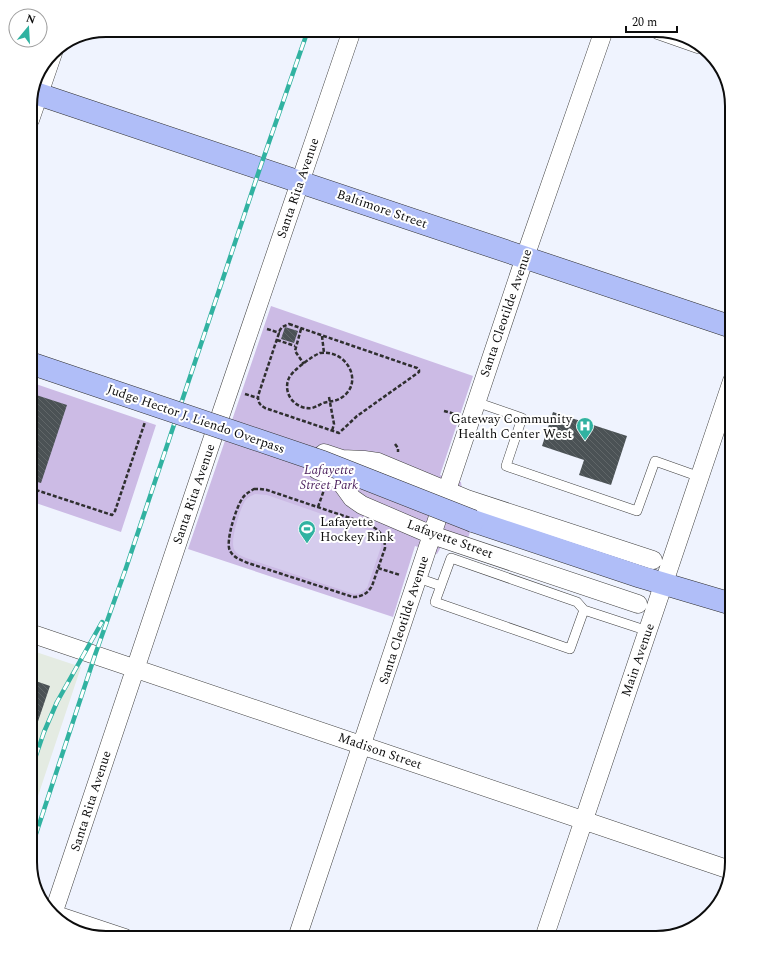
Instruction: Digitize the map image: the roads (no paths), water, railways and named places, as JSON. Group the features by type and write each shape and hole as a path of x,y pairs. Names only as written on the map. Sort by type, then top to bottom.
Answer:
{"main road":[{"name":"Baltimore Street","path":"38,94 725,324"},
{"name":"Judge Hector J. Liendo Overpass","path":"37,365 323,462 473,521"},
{"name":"Lafayette Street","path":"473,521 664,584 725,602"}],"street":[{"name":"Santa Rita Avenue","path":"55,909 135,668 221,438 301,181 350,37"},
{"name":"Santa Cleotilde Avenue","path":"299,931 362,745 410,577 430,542 525,257 602,37"},
{"path":"37,356 342,459 378,462 449,484 467,499 653,560"},
{"name":"Lafayette Street","path":"37,375 329,475 339,480 352,498 362,505 430,542 638,604"},
{"name":"Main Avenue","path":"546,931 725,402"},
{"name":"Madison Street","path":"37,635 724,868"},
{"path":"68,919 103,931"}],"lane":[{"path":"476,402 522,418 506,466 637,511 655,461 700,476"},
{"path":"584,610 570,649 435,602 450,558 577,602 584,610 648,631"},
{"path":"410,577 441,586"}],"railway":[{"path":"37,831 95,655 126,568 306,37"},
{"path":"37,752 57,702 102,622"}],"place":[{"name":"Gateway Community Health Center West","path":"585,441"},
{"name":"Lafayette Hockey Rink","path":"307,544"}],"park label":[{"name":"Lafayette Street Park","path":"329,478"}]}
